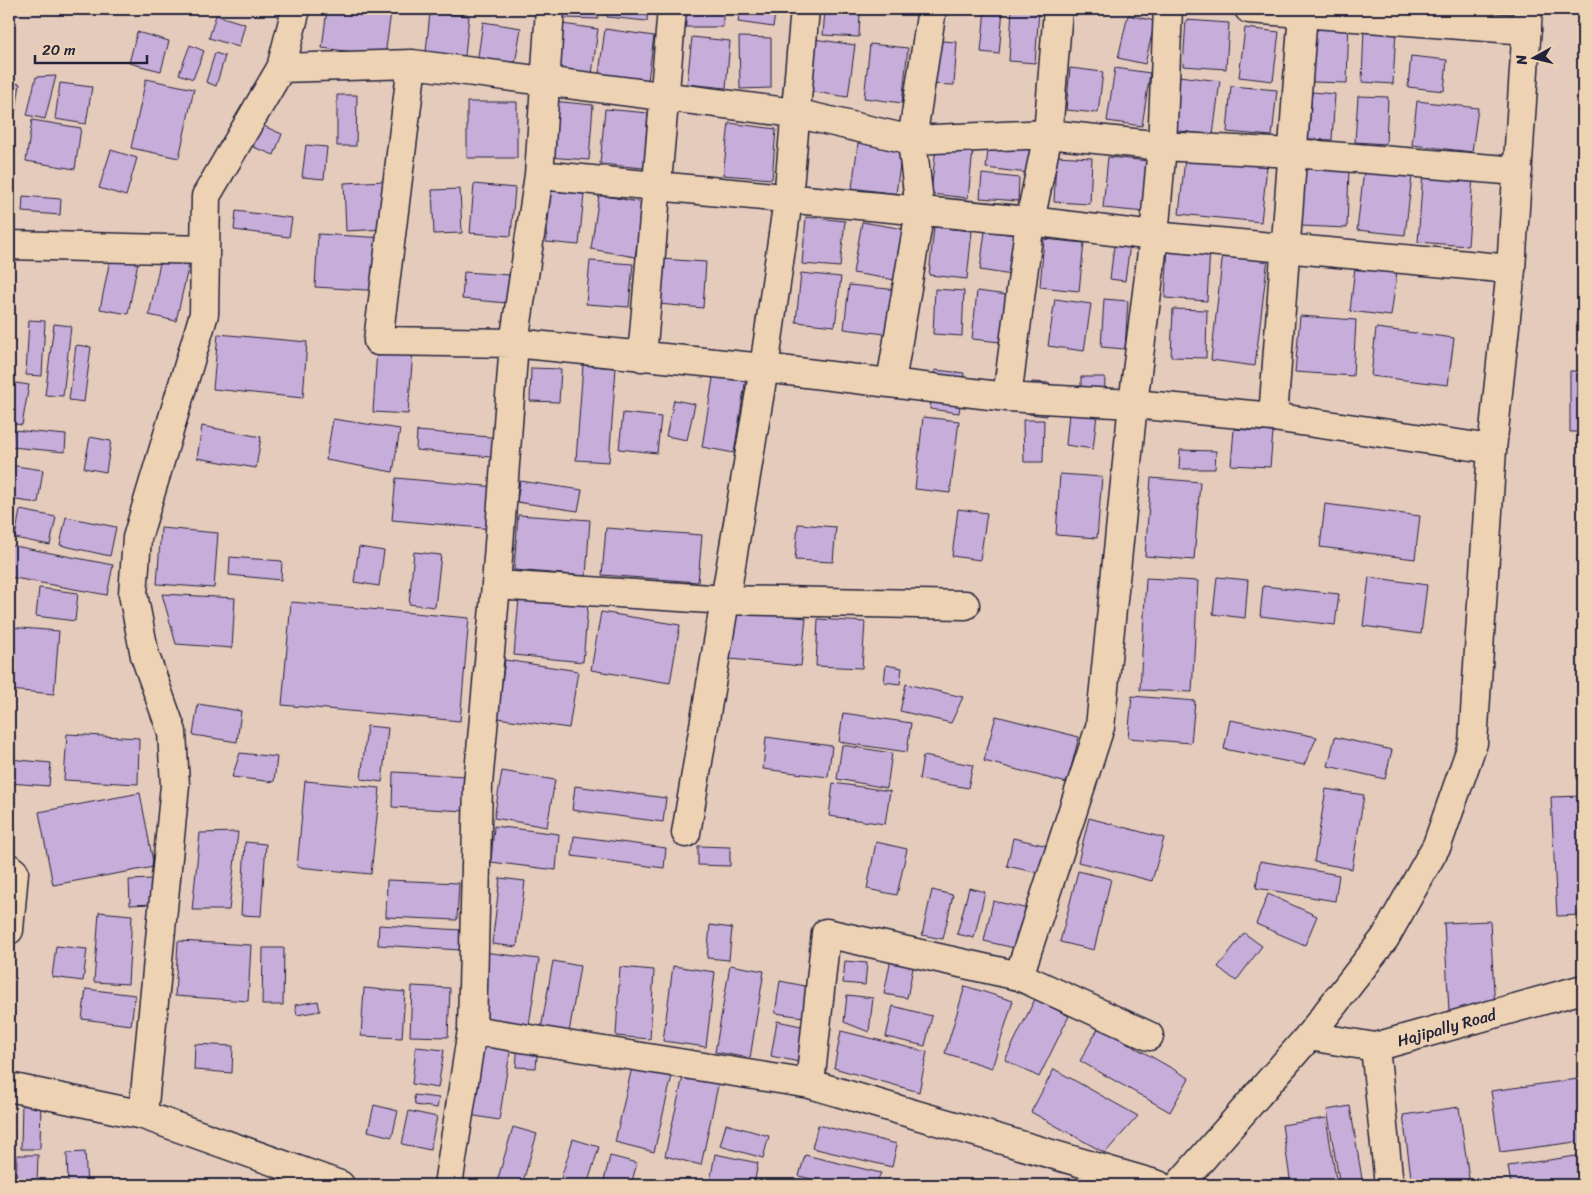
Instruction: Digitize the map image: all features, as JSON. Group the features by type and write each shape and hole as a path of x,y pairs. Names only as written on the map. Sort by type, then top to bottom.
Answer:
{"street":[{"path":"144,1115 175,785 172,732 145,656 133,594 137,538 204,314 206,196 281,68 296,9"},
{"path":"448,1185 472,1030 478,784 496,586 514,343 539,174 550,9"},
{"path":"642,356 672,9"},
{"path":"686,833 764,368 788,199 805,9"},
{"path":"891,382 920,211 912,140 932,9"},
{"path":"1006,398 1030,221 1048,134 1058,9"},
{"path":"1019,976 1100,726 1133,404 1154,236 1162,146 1168,9"},
{"path":"1179,1185 1309,1036 1385,938 1437,845 1474,743 1492,449 1512,269 1528,19 1249,9"},
{"path":"1273,417 1303,12"},
{"path":"281,68 412,64 795,113 912,140 1048,134 1162,146 1293,153 1518,171"},
{"path":"412,64 378,341 514,343 891,382 1006,398 1133,404 1273,417 1492,449"},
{"path":"539,174 1030,221 1154,236 1512,269"},
{"path":"9,245 205,250"},
{"path":"496,586 726,600 965,604"},
{"path":"9,868 14,872 9,930"},
{"path":"810,1084 826,933 1019,976 1149,1036"},
{"name":"Hajipally Road","path":"1309,1036 1375,1047 1583,989"},
{"path":"472,1030 810,1084 1158,1185"},
{"path":"1375,1047 1388,1185"},
{"path":"9,1087 144,1115 340,1185"}],"building":[{"path":"327,9 364,9 391,12 385,56 322,48"},
{"path":"563,9 598,9 598,19 563,18"},
{"path":"608,9 648,9 647,21 607,17"},
{"path":"682,9 723,9 723,27 681,27"},
{"path":"740,9 776,9 773,27 738,22"},
{"path":"985,9 1003,9 999,54 981,52"},
{"path":"1012,9 1039,11 1035,63 1009,61"},
{"path":"825,10 860,13 859,37 823,35"},
{"path":"430,12 469,16 464,65 425,62"},
{"path":"216,15 245,24 239,47 209,38"},
{"path":"1128,15 1155,21 1145,64 1118,58"},
{"path":"1349,16 1347,83 1312,82 1313,32"},
{"path":"1186,20 1229,23 1226,69 1183,66"},
{"path":"483,22 521,28 514,70 477,63"},
{"path":"562,24 598,29 592,74 555,69"},
{"path":"1364,27 1396,29 1393,84 1362,82"},
{"path":"1245,28 1279,32 1273,81 1239,77"},
{"path":"605,29 654,36 647,88 598,81"},
{"path":"137,32 169,41 161,71 129,63"},
{"path":"692,37 730,41 726,88 687,84"},
{"path":"739,37 771,38 771,88 740,89"},
{"path":"814,39 855,45 848,97 807,91"},
{"path":"928,40 957,42 954,85 925,84"},
{"path":"870,44 908,48 902,103 864,98"},
{"path":"190,45 204,51 193,79 179,74"},
{"path":"215,53 225,56 216,86 206,82"},
{"path":"1411,56 1447,60 1444,91 1408,87"},
{"path":"1070,68 1103,72 1098,113 1066,110"},
{"path":"1115,68 1150,73 1142,126 1107,121"},
{"path":"56,76 45,119 27,115 36,77"},
{"path":"1179,76 1220,81 1213,135 1172,130"},
{"path":"146,79 194,89 179,158 131,148"},
{"path":"9,82 20,84 11,143 9,143"},
{"path":"60,83 92,87 86,124 55,119"},
{"path":"1231,86 1277,90 1272,136 1227,132"},
{"path":"1312,92 1335,94 1332,140 1308,139"},
{"path":"337,95 357,95 356,146 337,146"},
{"path":"1358,96 1388,97 1386,144 1355,142"},
{"path":"552,101 593,105 589,160 547,157"},
{"path":"1417,101 1478,108 1472,152 1412,145"},
{"path":"467,102 517,102 517,158 467,158"},
{"path":"605,109 648,113 644,168 600,164"},
{"path":"32,120 81,128 75,169 26,161"},
{"path":"729,123 776,129 772,179 723,175"},
{"path":"261,125 282,134 274,155 253,147"},
{"path":"859,136 903,142 896,194 852,188"},
{"path":"989,141 1031,146 1028,173 986,168"},
{"path":"306,145 327,147 324,179 302,177"},
{"path":"936,146 973,150 968,198 931,194"},
{"path":"111,150 137,158 126,196 99,188"},
{"path":"1056,156 1092,158 1090,204 1054,202"},
{"path":"1108,157 1149,161 1145,212 1103,208"},
{"path":"1185,158 1267,166 1261,222 1179,214"},
{"path":"1303,166 1349,168 1347,228 1301,226"},
{"path":"1364,170 1412,176 1405,235 1357,230"},
{"path":"1423,171 1473,175 1468,246 1418,242"},
{"path":"982,174 1019,178 1018,201 980,198"},
{"path":"385,181 387,229 346,231 344,183"},
{"path":"474,184 515,188 511,236 470,233"},
{"path":"460,189 462,233 434,234 432,190"},
{"path":"551,191 584,194 579,245 546,242"},
{"path":"599,195 644,203 635,257 591,249"},
{"path":"23,196 61,199 60,215 22,212"},
{"path":"236,211 292,218 289,237 234,230"},
{"path":"806,217 845,221 840,267 802,264"},
{"path":"862,222 904,229 896,280 853,273"},
{"path":"934,227 972,231 967,279 929,275"},
{"path":"985,231 1023,236 1018,276 980,270"},
{"path":"318,234 386,238 383,291 315,287"},
{"path":"1044,239 1084,243 1079,291 1040,287"},
{"path":"1130,244 1125,281 1110,279 1114,246"},
{"path":"113,245 140,251 128,314 100,309"},
{"path":"1168,245 1210,248 1207,301 1165,298"},
{"path":"1223,252 1268,257 1255,366 1211,360"},
{"path":"161,258 189,264 176,321 149,315"},
{"path":"661,259 706,262 703,308 658,304"},
{"path":"590,261 633,264 629,307 586,304"},
{"path":"1355,267 1397,272 1391,316 1350,311"},
{"path":"464,272 509,275 507,303 462,299"},
{"path":"801,273 841,277 835,326 796,322"},
{"path":"849,285 898,290 893,335 844,329"},
{"path":"935,289 964,291 962,336 933,334"},
{"path":"977,291 1015,296 1010,343 972,339"},
{"path":"1055,299 1091,304 1084,351 1048,346"},
{"path":"1104,299 1128,301 1125,349 1101,347"},
{"path":"1173,309 1207,310 1206,358 1171,357"},
{"path":"1300,316 1356,320 1353,376 1295,372"},
{"path":"29,320 45,321 42,376 26,375"},
{"path":"54,324 71,326 63,396 45,395"},
{"path":"1376,328 1454,338 1448,385 1371,376"},
{"path":"218,334 307,342 303,398 213,389"},
{"path":"76,345 91,347 84,402 69,400"},
{"path":"377,349 413,351 408,414 373,412"},
{"path":"717,353 749,358 734,453 702,447"},
{"path":"583,365 616,368 609,462 576,460"},
{"path":"531,368 561,369 559,402 530,401"},
{"path":"935,370 964,373 959,413 930,409"},
{"path":"1570,371 1583,371 1583,432 1570,432"},
{"path":"1081,377 1105,377 1104,407 1081,406"},
{"path":"9,382 29,385 22,425 9,423"},
{"path":"1032,382 1050,383 1047,416 1029,414"},
{"path":"674,400 695,404 687,440 666,436"},
{"path":"1069,412 1097,415 1093,449 1066,445"},
{"path":"623,413 661,417 657,453 619,449"},
{"path":"923,417 959,421 950,493 915,489"},
{"path":"333,419 400,429 393,472 326,460"},
{"path":"1023,420 1044,420 1043,462 1024,462"},
{"path":"202,426 261,437 256,468 197,458"},
{"path":"1234,429 1273,432 1270,467 1231,465"},
{"path":"13,430 66,435 65,452 11,447"},
{"path":"417,431 502,438 501,458 416,450"},
{"path":"90,437 111,441 106,472 84,468"},
{"path":"1180,450 1216,451 1215,469 1179,469"},
{"path":"9,465 43,470 38,503 9,499"},
{"path":"1060,474 1102,477 1097,538 1056,535"},
{"path":"396,478 496,487 493,529 392,520"},
{"path":"1151,478 1200,482 1194,560 1145,556"},
{"path":"520,481 582,490 578,511 517,502"},
{"path":"1325,504 1420,516 1415,559 1320,547"},
{"path":"958,509 987,513 980,560 952,556"},
{"path":"20,510 56,517 50,545 15,538"},
{"path":"518,515 590,520 586,576 514,570"},
{"path":"66,517 116,527 110,556 60,545"},
{"path":"798,524 836,527 833,562 795,560"},
{"path":"161,528 218,533 214,588 157,584"},
{"path":"606,528 702,535 698,582 602,575"},
{"path":"9,545 113,565 107,595 9,577"},
{"path":"359,547 384,551 379,586 354,582"},
{"path":"414,552 441,555 435,607 409,604"},
{"path":"230,557 282,561 281,580 229,575"},
{"path":"1217,577 1248,580 1245,618 1213,614"},
{"path":"1369,577 1427,585 1421,634 1363,626"},
{"path":"1146,578 1198,581 1192,692 1140,690"},
{"path":"1263,586 1339,594 1335,625 1260,616"},
{"path":"39,588 78,593 75,621 36,616"},
{"path":"162,594 235,598 232,648 176,644"},
{"path":"519,598 588,604 583,662 514,655"},
{"path":"291,602 469,618 460,721 282,705"},
{"path":"735,611 806,618 801,666 730,659"},
{"path":"601,612 680,625 670,683 591,670"},
{"path":"818,619 865,622 862,668 816,666"},
{"path":"9,627 59,631 54,694 9,690"},
{"path":"505,660 578,671 569,728 497,718"},
{"path":"886,665 902,668 900,684 884,682"},
{"path":"906,684 963,697 951,723 900,711"},
{"path":"1132,696 1195,701 1191,743 1128,738"},
{"path":"198,704 241,711 237,742 193,735"},
{"path":"843,713 911,723 907,752 839,742"},
{"path":"996,716 1079,737 1067,783 984,761"},
{"path":"1230,720 1317,737 1304,765 1224,749"},
{"path":"367,726 388,728 382,782 361,779"},
{"path":"67,734 139,738 138,784 64,780"},
{"path":"766,737 832,746 828,777 763,769"},
{"path":"1335,737 1392,750 1385,779 1328,766"},
{"path":"842,745 892,753 887,788 837,779"},
{"path":"240,753 277,757 274,782 232,777"},
{"path":"923,756 973,765 968,788 919,779"},
{"path":"9,759 51,763 49,786 9,783"},
{"path":"502,771 555,780 547,827 494,818"},
{"path":"393,772 467,776 466,811 392,807"},
{"path":"305,781 380,788 371,874 297,867"},
{"path":"833,783 890,791 885,824 829,816"},
{"path":"575,786 666,798 663,822 572,810"},
{"path":"1326,789 1364,795 1352,869 1314,862"},
{"path":"140,793 154,867 53,885 39,812"},
{"path":"1583,796 1583,915 1557,916 1551,797"},
{"path":"1089,818 1164,838 1152,881 1078,862"},
{"path":"494,826 559,834 556,870 491,862"},
{"path":"238,832 229,910 192,910 200,833"},
{"path":"574,836 666,848 664,868 572,856"},
{"path":"1013,838 1048,846 1043,874 1007,866"},
{"path":"245,842 266,844 261,916 241,915"},
{"path":"876,842 907,849 897,895 867,889"},
{"path":"698,846 730,847 730,866 698,865"},
{"path":"1260,861 1339,875 1335,901 1256,888"},
{"path":"1078,871 1111,879 1094,950 1060,942"},
{"path":"500,878 525,881 517,947 492,944"},
{"path":"152,879 153,904 130,905 129,880"},
{"path":"387,880 459,883 457,920 386,917"},
{"path":"969,888 985,892 974,938 957,934"},
{"path":"932,890 953,895 943,939 922,935"},
{"path":"1268,894 1317,916 1305,945 1256,924"},
{"path":"993,901 1033,910 1023,950 984,941"},
{"path":"99,912 132,915 128,984 94,982"},
{"path":"1490,921 1495,1009 1449,1011 1444,923"},
{"path":"379,925 461,930 460,950 378,945"},
{"path":"710,925 732,928 729,960 707,958"},
{"path":"1244,933 1262,946 1236,981 1218,967"},
{"path":"178,941 251,945 248,1001 175,996"},
{"path":"56,946 87,949 83,981 52,977"},
{"path":"263,948 284,948 283,1005 262,1005"},
{"path":"483,952 539,959 529,1025 474,1018"},
{"path":"891,958 914,963 907,998 884,994"},
{"path":"553,961 580,966 569,1033 541,1029"},
{"path":"845,961 867,963 865,985 843,983"},
{"path":"730,965 764,971 750,1058 715,1052"},
{"path":"673,966 715,972 706,1047 663,1041"},
{"path":"620,967 654,970 650,1039 616,1036"},
{"path":"780,981 810,987 804,1017 775,1013"},
{"path":"412,986 450,988 448,1037 410,1036"},
{"path":"965,986 1013,1001 992,1068 945,1053"},
{"path":"364,988 405,992 402,1038 361,1036"},
{"path":"86,989 135,995 131,1025 82,1019"},
{"path":"847,995 873,998 869,1032 844,1022"},
{"path":"1035,999 1069,1016 1039,1077 1005,1060"},
{"path":"318,1001 320,1011 297,1015 295,1005"},
{"path":"893,1006 932,1016 925,1046 886,1037"},
{"path":"777,1021 806,1027 799,1062 771,1056"},
{"path":"1099,1027 1189,1078 1170,1112 1080,1061"},
{"path":"841,1031 927,1052 919,1092 834,1068"},
{"path":"481,1041 511,1046 499,1120 469,1115"},
{"path":"195,1044 233,1046 232,1073 194,1070"},
{"path":"518,1044 538,1046 536,1068 516,1067"},
{"path":"416,1047 444,1050 438,1088 412,1084"},
{"path":"632,1067 672,1076 654,1152 615,1142"},
{"path":"1054,1069 1138,1116 1105,1153 1031,1112"},
{"path":"684,1072 719,1081 701,1165 665,1156"},
{"path":"1578,1079 1583,1114 1583,1141 1500,1152 1491,1091"},
{"path":"414,1095 439,1098 437,1108 415,1105"},
{"path":"22,1099 41,1099 40,1149 21,1149"},
{"path":"374,1105 398,1111 392,1137 368,1131"},
{"path":"1350,1106 1363,1185 1340,1185 1327,1110"},
{"path":"1459,1107 1470,1185 1412,1185 1403,1115"},
{"path":"409,1111 437,1117 430,1150 402,1144"},
{"path":"1326,1118 1337,1185 1291,1185 1282,1125"},
{"path":"726,1124 769,1136 763,1158 720,1146"},
{"path":"818,1125 897,1144 892,1167 812,1148"},
{"path":"513,1127 537,1134 522,1185 496,1185"},
{"path":"573,1139 599,1147 587,1185 559,1185"},
{"path":"85,1152 87,1185 68,1185 67,1153"},
{"path":"715,1154 758,1163 754,1185 730,1185 710,1181"},
{"path":"17,1155 38,1155 37,1185 16,1185"},
{"path":"805,1155 881,1173 875,1185 836,1185 799,1176"},
{"path":"1583,1155 1583,1185 1511,1185 1508,1166"},
{"path":"610,1156 637,1163 631,1185 603,1185"}]}
